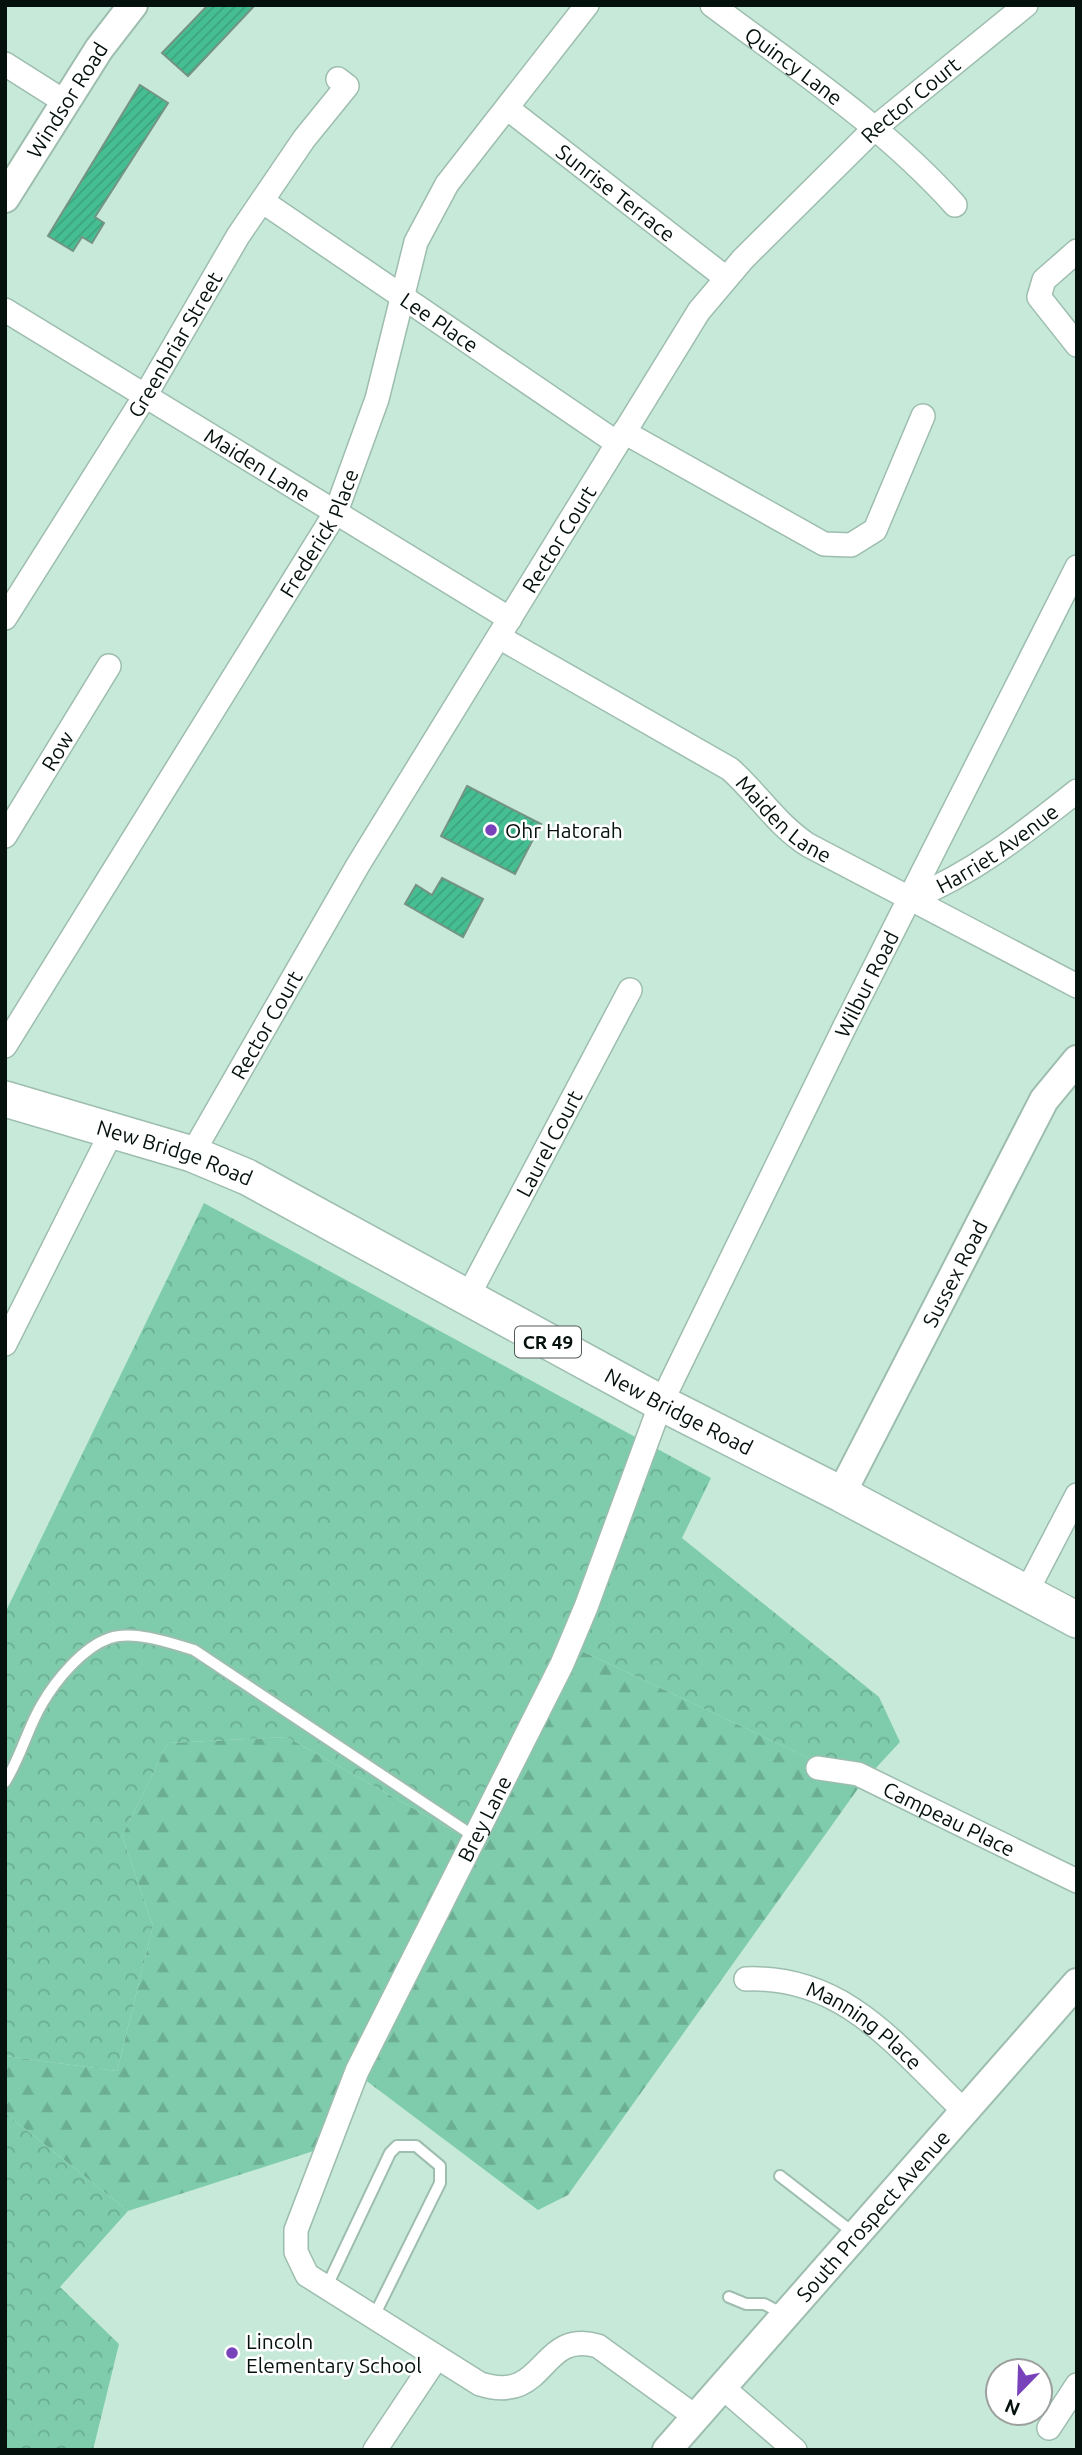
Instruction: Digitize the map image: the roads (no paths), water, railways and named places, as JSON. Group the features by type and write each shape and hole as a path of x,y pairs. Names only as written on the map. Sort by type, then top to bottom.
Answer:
{"main road":[{"name":"New Bridge Road","path":"5,1099 191,1154 247,1177 661,1403 841,1494 1077,1620"}],"street":[{"name":"Windsor Road","path":"5,198 99,49 133,5"},
{"name":"Frederick Place","path":"5,1046 336,512 377,399 416,242 429,212 447,184 587,5"},
{"name":"Quincy Lane","path":"712,5 876,127 923,169 955,205"},
{"name":"Rector Court","path":"191,1154 358,865 683,334 726,278 876,127 1021,7"},
{"path":"5,64 65,102"},
{"name":"Greenbriar Street","path":"5,618 145,396 261,201 304,139 347,86 338,79"},
{"name":"Sunrise Terrace","path":"507,108 726,278"},
{"name":"Lee Place","path":"261,201 401,296 621,437 824,544 836,547 851,545 875,530 923,416"},
{"path":"1077,251 1044,280 1039,298 1077,345"},
{"name":"Maiden Lane","path":"5,310 336,512 505,628 730,769 749,786 789,833 1077,986"},
{"name":"Wilbur Road","path":"661,1403 844,1028 1077,567"},
{"name":"Row","path":"5,835 109,666"},
{"name":"Harriet Avenue","path":"911,899 967,873 1003,850 1077,791"},
{"name":"Laurel Court","path":"467,1298 630,990"},
{"name":"Sussex Road","path":"841,1494 1044,1100 1077,1060"},
{"path":"5,1345 112,1131"},
{"name":"Brey Lane","path":"327,2286 307,2275 296,2252 296,2230 357,2071 562,1664 586,1607 661,1403"},
{"path":"1026,1592 1077,1495"},
{"name":"Campeau Place","path":"818,1768 858,1774 1077,1881"},
{"name":"Manning Place","path":"746,1979 791,1981 842,2000 863,2015 963,2110"},
{"name":"South Prospect Avenue","path":"667,2450 1077,1983"},
{"path":"327,2286 480,2384 510,2388 538,2374 559,2348 585,2343 598,2346 696,2417"},
{"path":"375,2450 437,2357"},
{"path":"1049,2428 1077,2385"},
{"path":"722,2387 795,2450"}],"lane":[{"path":"5,1782 18,1762 42,1704 78,1658 111,1638 153,1638 194,1650 475,1836"},
{"path":"327,2286 390,2153 397,2146 416,2146 440,2166 440,2183 374,2316"},
{"path":"779,2176 855,2234"},
{"path":"729,2297 746,2304 764,2304 785,2315"}],"place":[{"name":"Ohr Hatorah","path":"491,830"},
{"name":"Lincoln Elementary School","path":"232,2353"}]}
